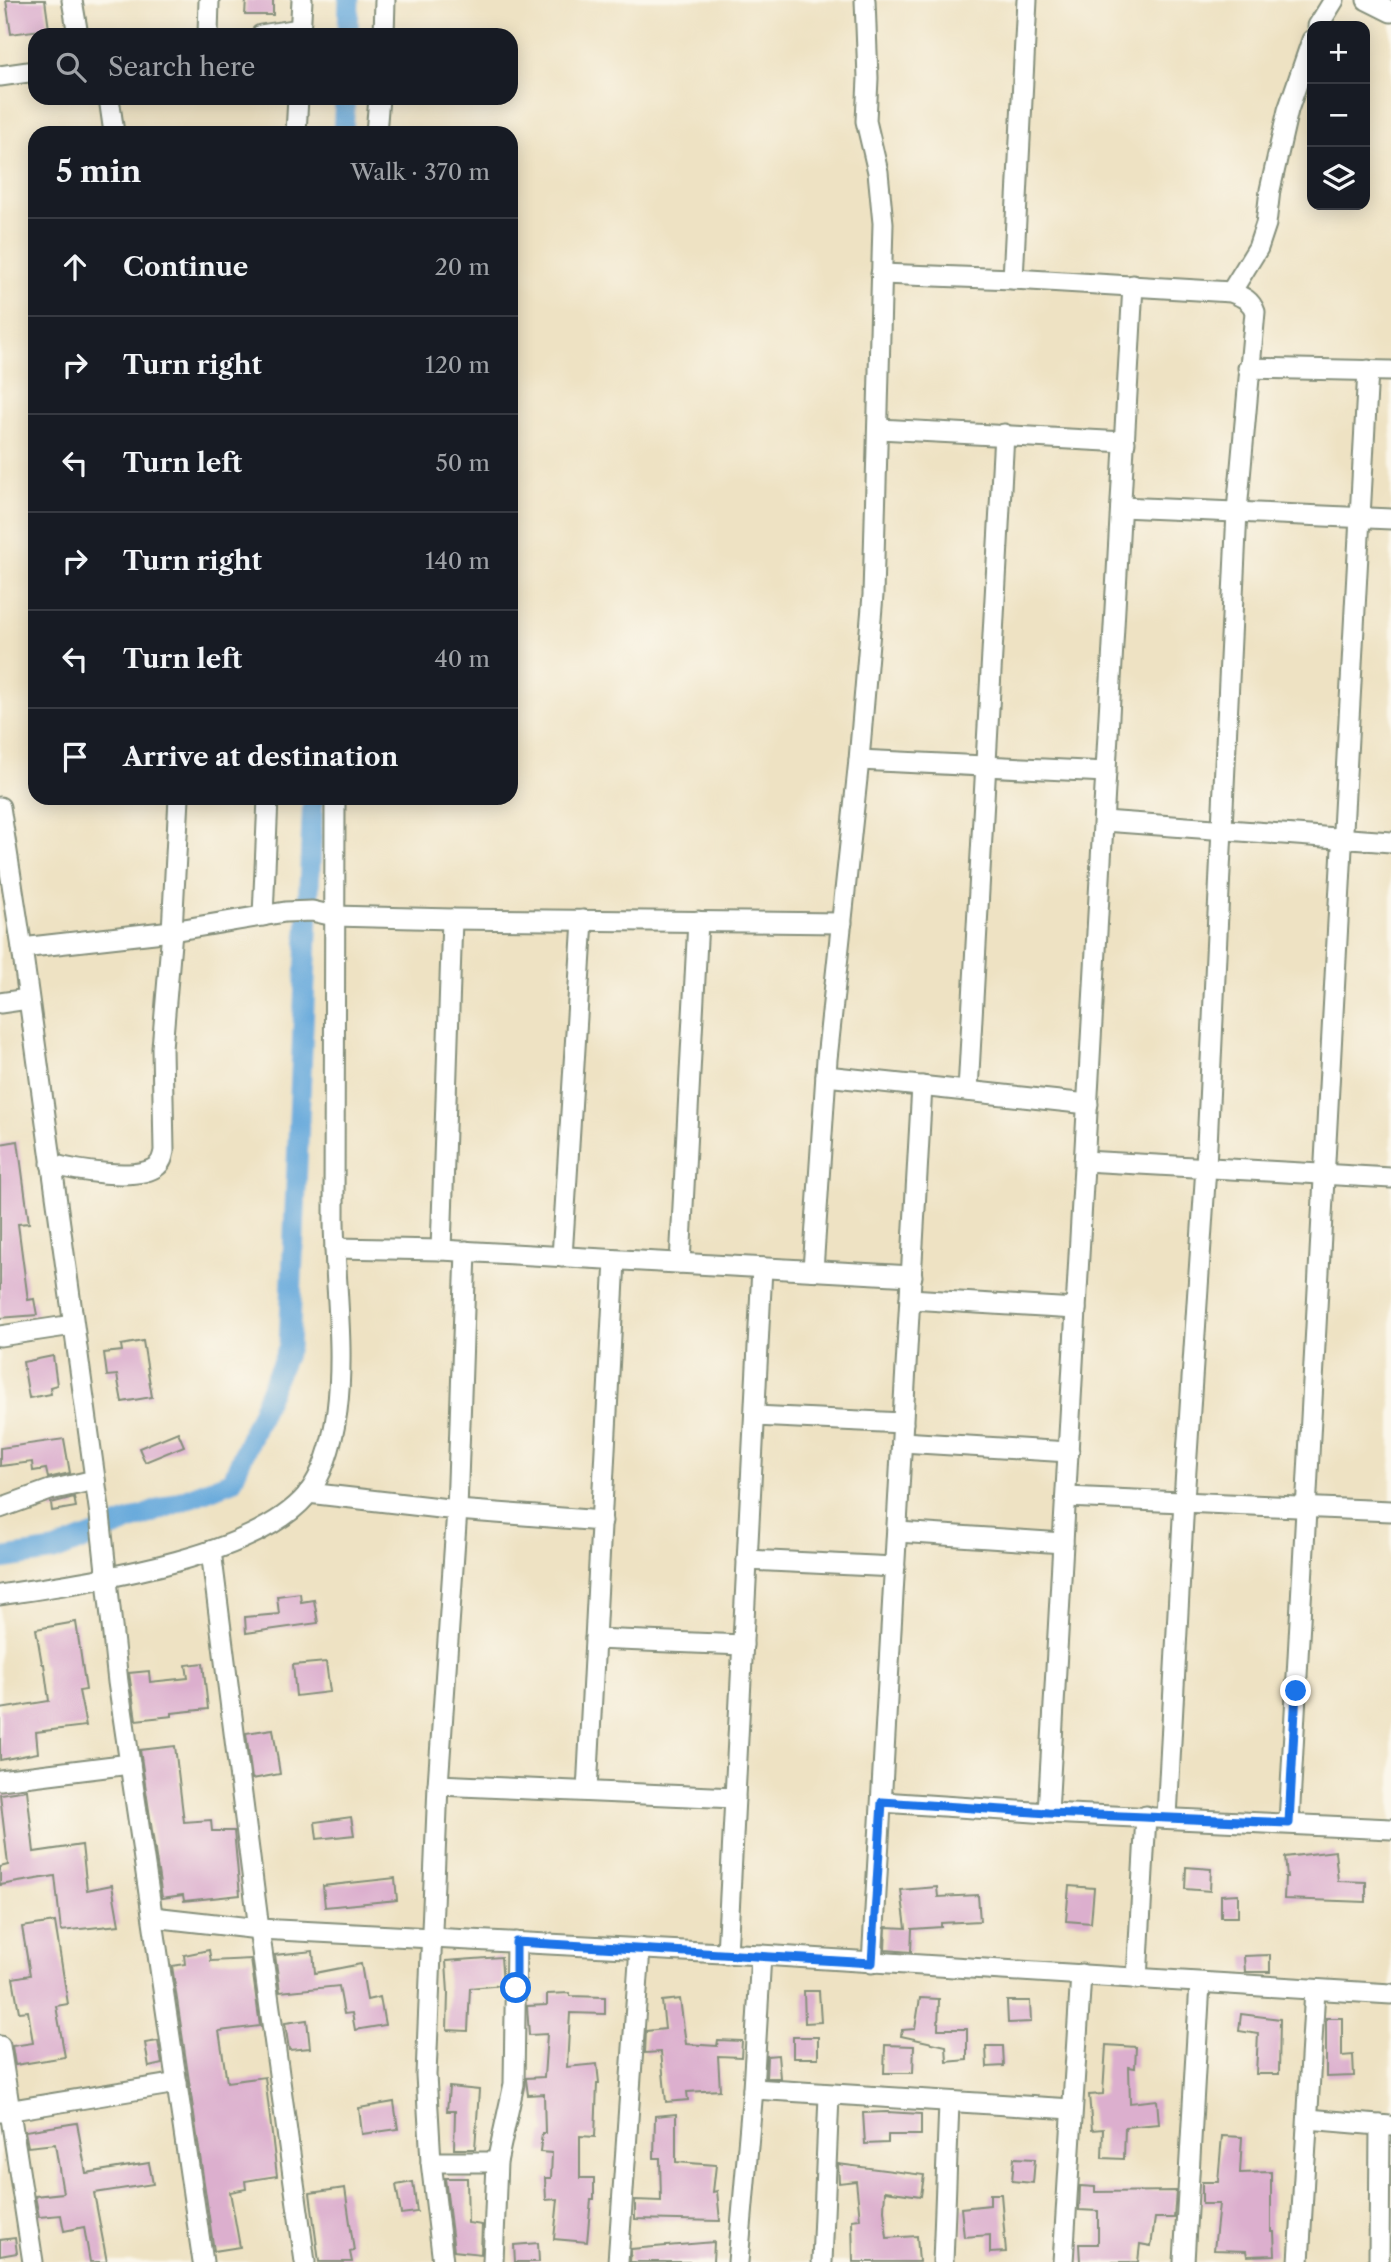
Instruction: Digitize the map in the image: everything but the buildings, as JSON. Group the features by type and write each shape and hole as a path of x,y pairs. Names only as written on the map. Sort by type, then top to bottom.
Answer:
{"street":[{"path":"72,0 77,28"},
{"path":"208,28 209,0"},
{"path":"300,28 302,0"},
{"path":"384,28 385,0"},
{"path":"813,1270 826,1076 859,760 873,595 883,223 878,172 866,121 868,78 865,0"},
{"path":"1013,279 1027,0"},
{"path":"1321,21 1334,0"},
{"path":"1367,0 1391,12"},
{"path":"1231,292 1258,248 1266,224 1270,190 1288,110 1307,55"},
{"path":"0,76 28,72"},
{"path":"110,105 113,126"},
{"path":"296,126 298,105"},
{"path":"377,126 378,105"},
{"path":"881,274 1231,292 1247,299 1255,312 1237,511 1206,1167 1167,1817"},
{"path":"1048,1813 1133,285"},
{"path":"1248,368 1391,371"},
{"path":"1289,1823 1368,370"},
{"path":"879,429 1125,442"},
{"path":"968,1091 1004,434"},
{"path":"1121,507 1391,519"},
{"path":"859,760 1106,772"},
{"path":"51,1164 90,1171 126,1173 150,1169 162,1159 162,1048 179,805"},
{"path":"263,916 268,805"},
{"path":"0,1595 108,1578 211,1550 267,1527 286,1514 308,1493 327,1458 337,1412 340,1364 335,1248 335,805"},
{"path":"0,807 100,1515 118,1682 203,2262"},
{"path":"1104,821 1391,842"},
{"path":"22,948 172,931 285,912 312,911 334,916 452,919 842,923"},
{"path":"442,1250 452,919"},
{"path":"562,1257 583,920"},
{"path":"680,1263 698,921"},
{"path":"0,1003 27,999"},
{"path":"826,1076 1088,1104"},
{"path":"872,1963 922,1086"},
{"path":"1084,1161 1391,1178"},
{"path":"335,1248 466,1251 912,1276"},
{"path":"443,2262 426,2099 430,1938 457,1510 466,1251"},
{"path":"587,1791 615,1260"},
{"path":"727,1954 762,1268"},
{"path":"910,1298 1076,1309"},
{"path":"0,1336 73,1325"},
{"path":"755,1416 1069,1452"},
{"path":"0,1508 50,1490 95,1480"},
{"path":"308,1493 457,1510 602,1521"},
{"path":"1066,1497 1391,1511"},
{"path":"898,1532 1063,1543"},
{"path":"211,1550 305,2262"},
{"path":"747,1560 895,1567"},
{"path":"595,1639 743,1645"},
{"path":"0,1780 130,1764"},
{"path":"438,1785 735,1798"},
{"path":"882,1802 1048,1813 1391,1829"},
{"path":"1137,1979 1146,1816"},
{"path":"153,1917 259,1929 640,1948 1391,1994"},
{"path":"494,2262 497,2162 514,2084 516,1942"},
{"path":"618,2262 640,1948"},
{"path":"738,2262 761,1955"},
{"path":"1063,2262 1081,1974"},
{"path":"1184,2262 1200,1983"},
{"path":"1299,2262 1315,1990"},
{"path":"0,2046 5,2111 33,2262"},
{"path":"5,2111 177,2083"},
{"path":"753,2089 829,2096 1072,2109"},
{"path":"822,2262 829,2096"},
{"path":"943,2262 949,2103"},
{"path":"1308,2119 1385,2126 1379,2262"},
{"path":"431,2162 497,2162"}],"waterway":[{"path":"348,28 349,0"},
{"path":"343,126 345,105"},
{"path":"0,1559 54,1551 232,1481 289,1347 313,805"}],"route":[{"path":"516,1988 516,1942 872,1963 882,1802 1048,1813 1289,1823 1296,1691"}]}
